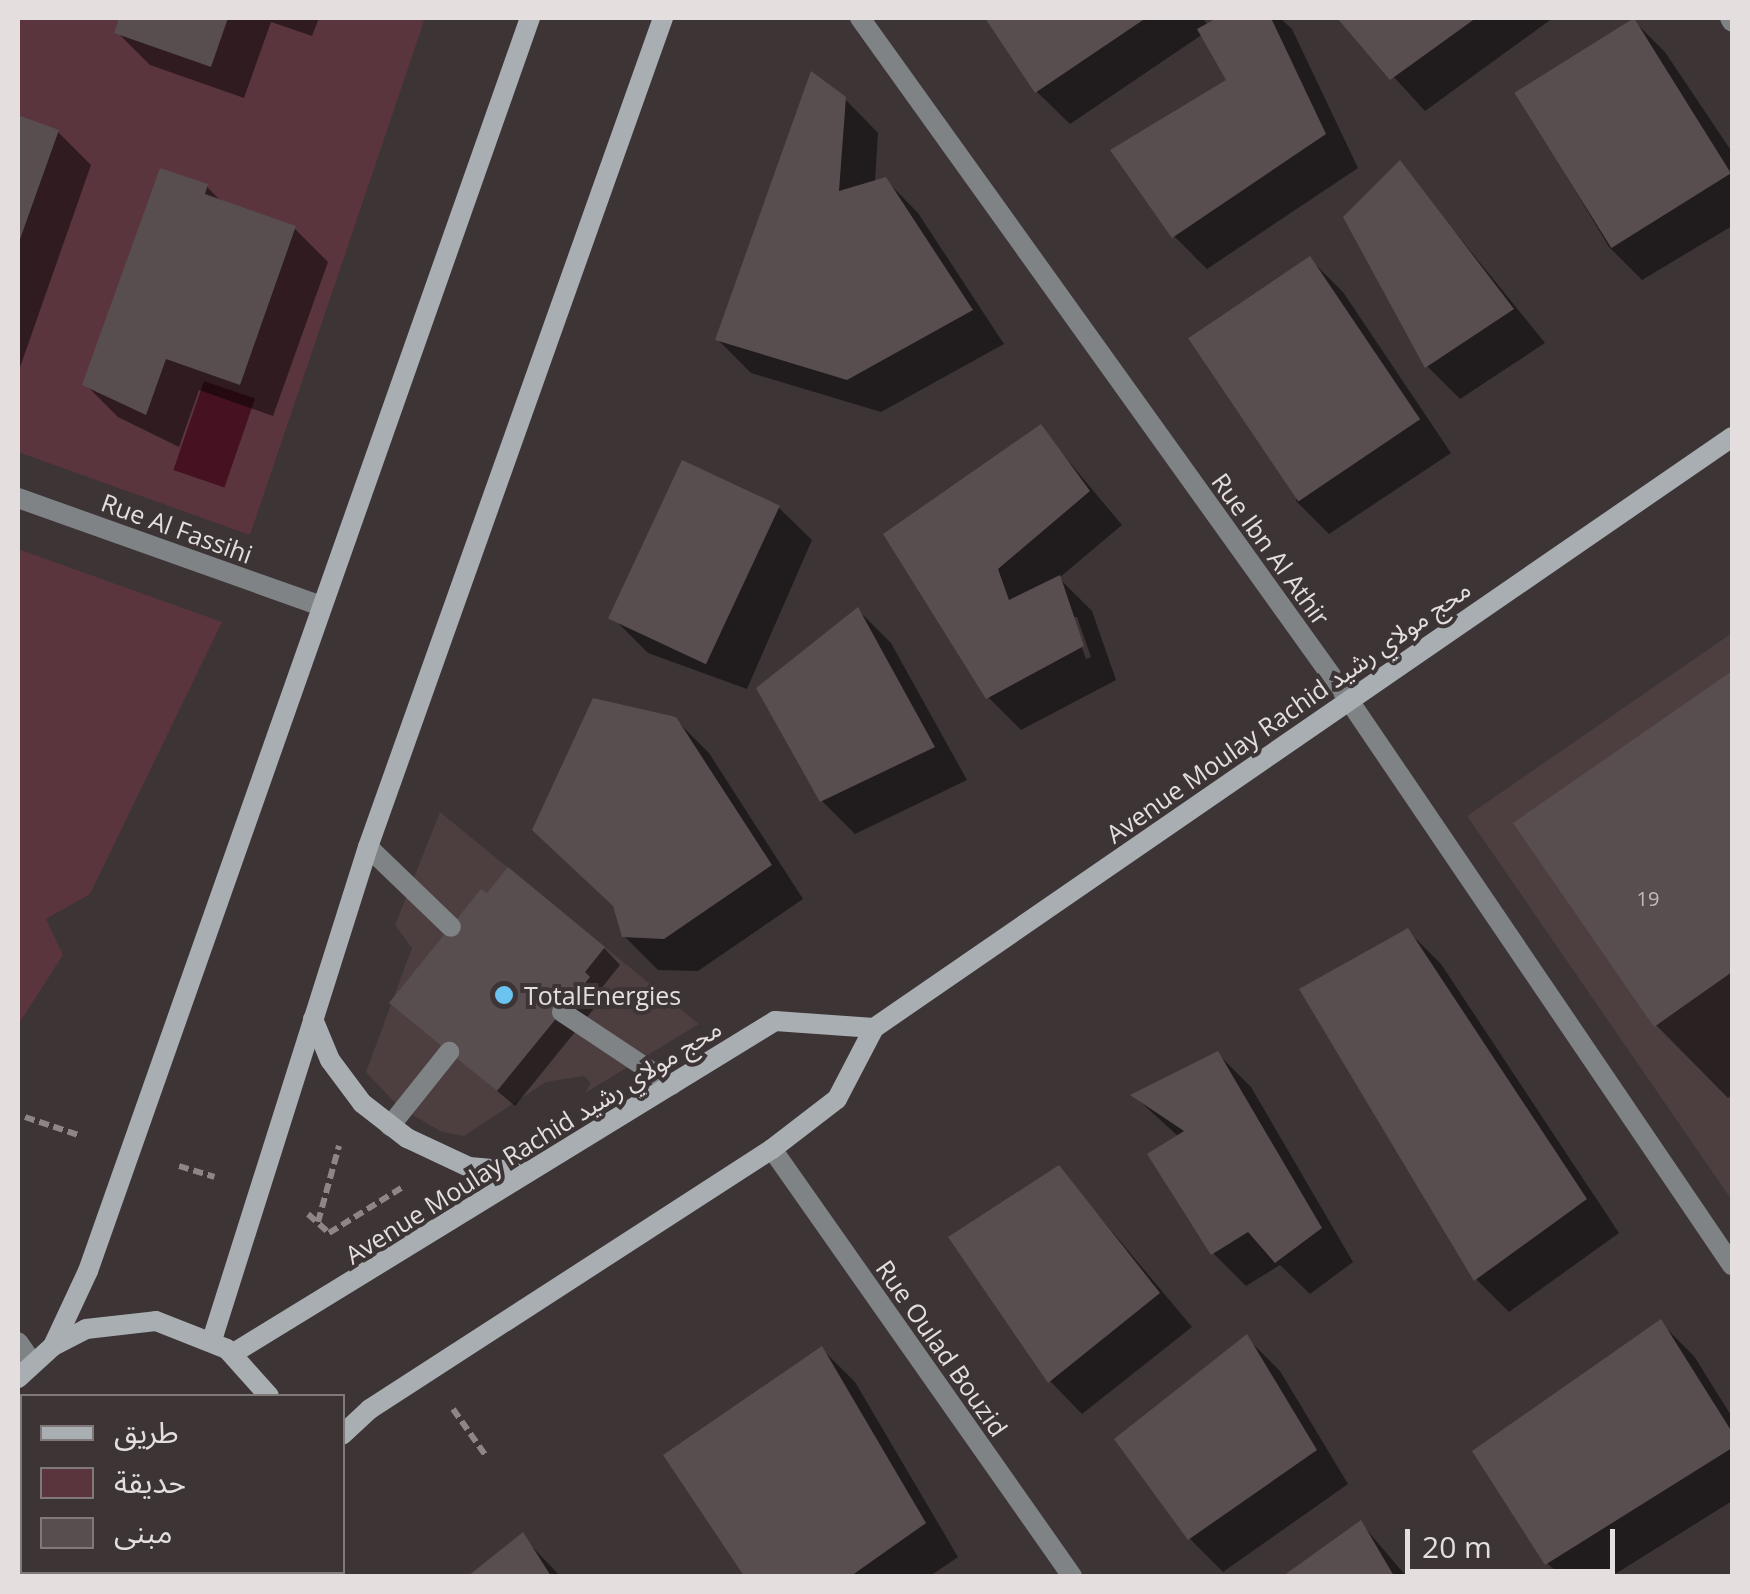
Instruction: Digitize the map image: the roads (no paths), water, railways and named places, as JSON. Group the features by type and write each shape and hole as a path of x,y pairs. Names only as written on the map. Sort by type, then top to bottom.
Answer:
{"main road":[{"path":"53,1346 88,1271 530,18"},
{"path":"212,1340 368,847 663,18"},
{"name":"Avenue Moulay Rachid محج مولاي رشيد","path":"345,1434 413,1380 772,1149 837,1099 874,1028 1732,437"},
{"path":"313,1019 341,1075 390,1126 448,1161 529,1172"},
{"name":"Avenue Moulay Rachid محج مولاي رشيد","path":"232,1354 775,1021 874,1028"},
{"path":"25,1370 53,1346 120,1321 177,1326 212,1340 232,1354 266,1394"}],"street":[{"name":"Rue Ibn Al Athir","path":"860,18 1348,699 1732,1266"},
{"name":"Rue Al Fassihi","path":"18,498 320,606"},
{"path":"368,847 450,927"},
{"path":"562,1012 672,1085"},
{"path":"390,1126 449,1052"},
{"name":"Rue Oulad Bouzid","path":"772,1149 1072,1576"},
{"path":"18,1342 25,1370"}],"place":[{"name":"TotalEnergies","path":"504,995"}]}
